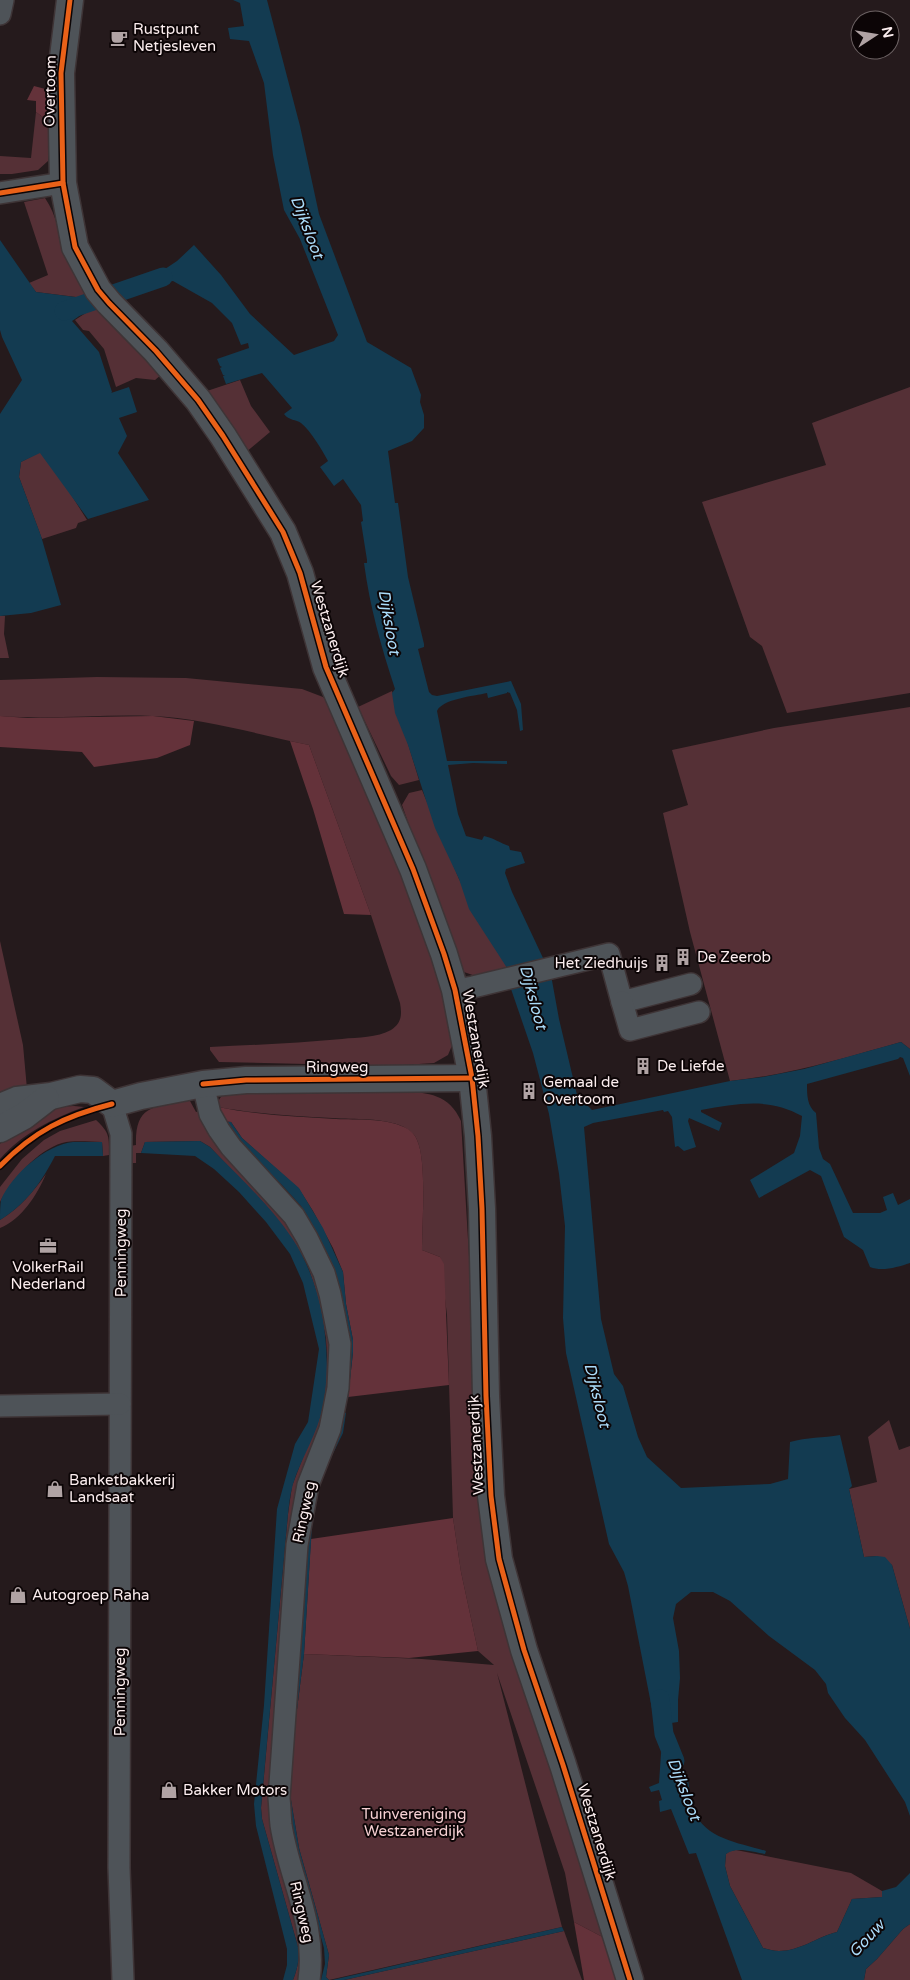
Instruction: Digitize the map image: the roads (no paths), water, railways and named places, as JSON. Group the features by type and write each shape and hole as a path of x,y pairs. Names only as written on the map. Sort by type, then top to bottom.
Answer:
{"street":[{"path":"0,14 2,0"},
{"name":"Overtoom","path":"63,184 61,73 70,0"},
{"path":"0,193 63,184"},
{"name":"Westzanerdijk","path":"63,184 76,247 103,296 177,374 198,400 223,436 283,532 300,573 326,667 413,869 444,954 455,990 472,1078 478,1136 482,1209 486,1396 491,1496 499,1559 524,1650 563,1765 630,1980"},
{"path":"455,990 609,954 630,1030 699,1012"},
{"path":"622,1002 691,984"},
{"name":"Ringweg","path":"112,1104 141,1096 203,1084 246,1080 472,1078"},
{"name":"Ringweg","path":"203,1084 210,1114 219,1130 294,1216 307,1238 324,1273 340,1344 338,1388 331,1421 308,1485 297,1545 279,1798 281,1826 310,1934 311,1962 309,1980"},
{"path":"0,1106 17,1100 51,1096 80,1089 93,1090 112,1104"},
{"path":"0,1129 24,1116 51,1096"},
{"name":"Penningweg","path":"112,1104 121,1134 119,1868 122,1980"},
{"path":"0,1406 120,1404"}],"water":[{"path":"233,0 267,0 300,126 319,214 367,342 411,368 421,395 420,402 424,415 424,428 412,441 388,451 395,503 398,503 408,577 424,644 424,647 418,649 429,692 437,696 511,681 521,704 523,730 520,731 517,710 510,693 507,692 488,698 487,693 459,699 445,704 437,711 447,761 507,761 507,764 473,763 448,765 458,814 466,836 482,840 484,836 488,837 509,846 510,850 521,852 525,863 506,869 505,873 551,975 577,1095 592,1110 730,1081 804,1069 901,1042 910,1049 910,1076 903,1058 900,1057 807,1084 809,1104 816,1113 819,1148 823,1159 830,1164 853,1213 880,1213 887,1210 883,1197 893,1193 898,1205 910,1199 910,1263 895,1267 880,1269 870,1267 863,1250 844,1237 821,1176 810,1170 759,1198 750,1180 794,1153 800,1136 802,1116 789,1110 765,1104 740,1104 701,1110 701,1112 722,1123 719,1131 689,1118 688,1121 696,1147 684,1151 678,1146 675,1147 672,1117 668,1111 664,1112 663,1110 593,1123 584,1127 601,1319 614,1374 623,1386 638,1437 647,1457 681,1488 770,1484 788,1479 790,1442 840,1435 852,1486 849,1489 864,1557 885,1557 892,1565 910,1629 910,1816 905,1802 865,1740 845,1718 828,1693 826,1684 815,1670 769,1636 730,1601 713,1592 691,1592 676,1604 673,1618 679,1651 678,1722 657,1725 653,1714 628,1586 624,1572 609,1544 566,1353 563,1318 565,1226 549,1114 533,1053 511,989 509,971 469,909 459,879 435,828 408,745 395,713 392,693 395,689 376,627 366,580 364,563 367,563 367,560 361,522 363,521 361,505 343,479 334,486 320,467 328,461 319,446 301,423 288,418 284,414 292,408 262,373 226,384 223,376 225,375 223,375 220,368 222,367 217,359 249,348 248,343 241,345 232,323 212,303 173,281 166,282 162,271 177,261 194,245 221,275 250,314 294,355 334,341 338,335 300,239 284,210 273,155 264,83 249,41 230,39 228,28 244,26 240,3"},
{"path":"0,240 36,292 83,298 91,308 72,321 99,352 111,393 129,387 137,412 119,418 127,436 118,453 149,500 88,519 40,453 21,462 19,477 41,536 61,605 31,613 0,616 0,414 22,380 0,330"},
{"path":"221,1121 231,1122 242,1138 299,1188 323,1228 343,1272 346,1304 353,1340 348,1399 344,1398 342,1303 334,1268 301,1206 281,1184 256,1162"},
{"path":"200,1141 210,1147 253,1191 292,1238 303,1256 318,1297 326,1341 326,1385 321,1416 296,1474 290,1499 261,1808 262,1819 298,1947 298,1964 293,1980 283,1980 287,1965 287,1949 256,1826 254,1804 264,1705 277,1509 295,1444 308,1422 319,1349 303,1283 290,1254 266,1222 239,1192 214,1169 195,1156 141,1153 145,1142"},
{"path":"102,1142 103,1156 55,1156 32,1192 18,1207 0,1220 1,1200 6,1190 21,1171 41,1155 63,1144"},
{"path":"343,1412 346,1413 343,1433 321,1478 313,1510 304,1654 294,1733 290,1794 299,1848 329,1955 326,1977 329,1980 321,1980 325,1964 324,1948 296,1849 286,1796 310,1513 314,1490 325,1462 340,1433"},
{"name":"Gouw","path":"673,1737 674,1744 677,1746 681,1769 688,1780 694,1811 699,1820 706,1828 724,1839 766,1851 765,1854 735,1850 726,1854 725,1866 730,1886 763,1948 777,1951 794,1949 837,1932 852,1899 882,1897 882,1891 896,1887 910,1873 910,1924 903,1929 866,1969 864,1980 742,1980 696,1853 689,1854 671,1809 660,1812 659,1801 662,1800 659,1790 651,1792 649,1787 659,1783 662,1739"},
{"path":"562,1927 564,1931 344,1980 332,1980"}],"waterway":[{"path":"64,311 163,277"},
{"name":"Dijksloot","path":"660,1699 664,1734 675,1761"}],"place":[{"name":"Rustpunt Netjesleven","path":"119,38"},
{"name":"De Zeerob","path":"683,957"},
{"name":"Het Ziedhuijs","path":"662,963"},
{"name":"De Liefde","path":"643,1066"},
{"name":"Gemaal de Overtoom","path":"529,1091"},
{"name":"VolkerRail Nederland","path":"48,1246"},
{"name":"Banketbakkerij Landsaat","path":"55,1489"},
{"name":"Autogroep Raha","path":"18,1595"},
{"name":"Bakker Motors","path":"169,1790"}],"park label":[{"name":"Tuinvereniging Westzanerdijk","path":"414,1822"}]}
